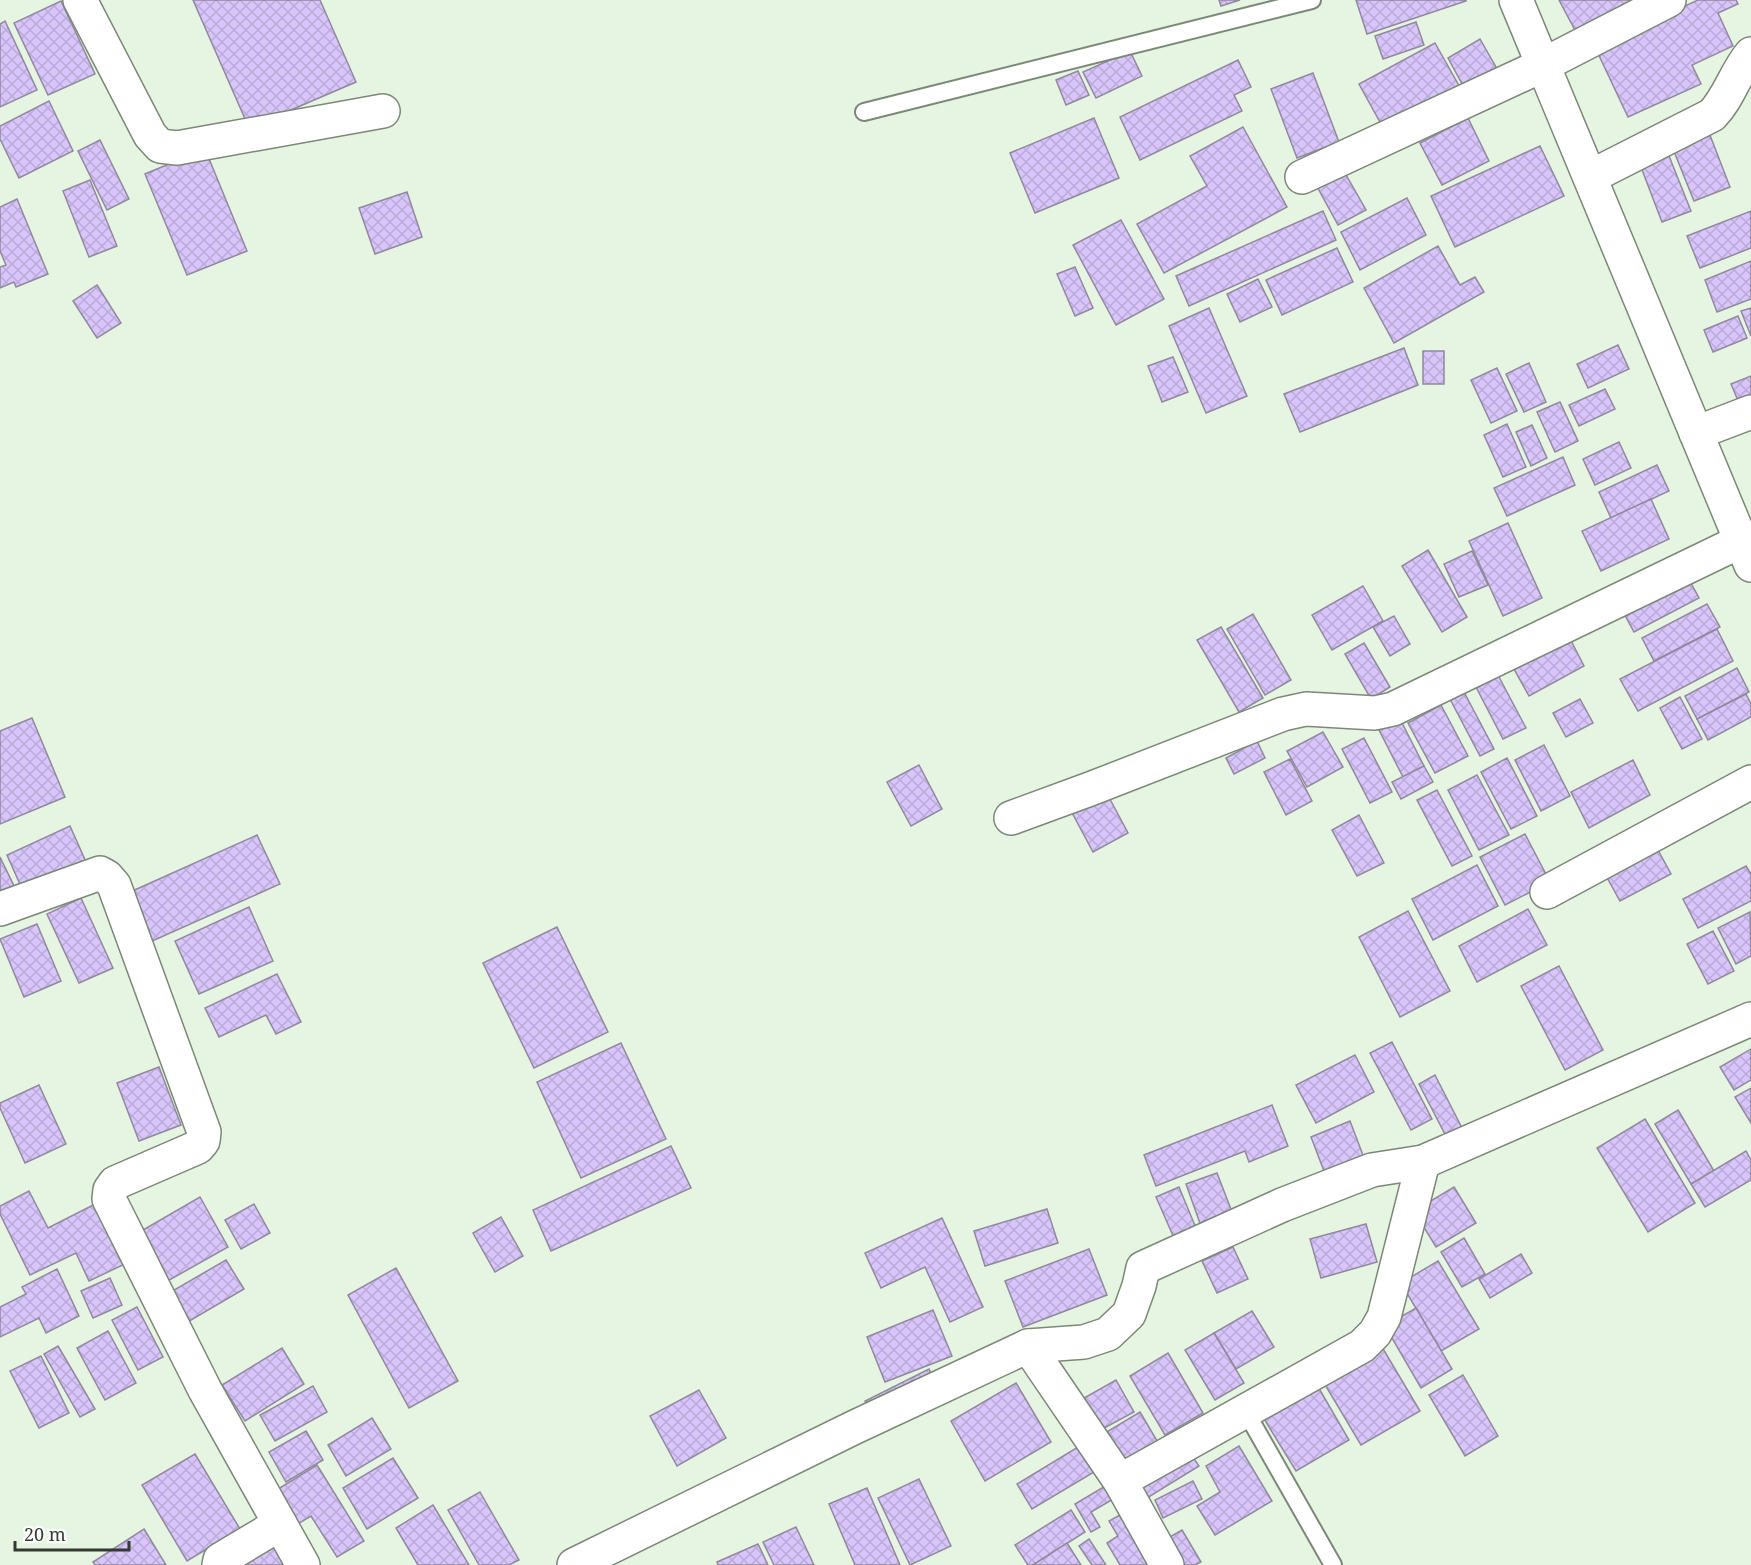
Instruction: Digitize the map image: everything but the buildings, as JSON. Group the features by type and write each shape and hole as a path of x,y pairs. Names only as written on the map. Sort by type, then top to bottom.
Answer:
{"street":[{"path":"80,0 150,135 160,146 177,148 383,111"},
{"path":"1011,818 1283,714 1306,709 1375,713 1393,709 1746,553 1516,0"},
{"path":"1302,177 1542,65 1669,0"},
{"path":"1590,177 1712,115 1721,106 1742,64 1751,54"},
{"path":"1696,434 1751,412"},
{"path":"1546,892 1751,782"},
{"path":"0,909 100,873 114,885 204,1132 203,1141 198,1147 115,1183 110,1190 109,1199 206,1390 303,1565"},
{"path":"574,1565 855,1427 1028,1346 1084,1342 1108,1334 1129,1314 1143,1268 1282,1205 1372,1170 1423,1162 1751,1019"},
{"path":"1120,1481 1362,1346 1375,1333 1384,1317 1423,1162"},
{"path":"1028,1346 1120,1481 1167,1565"},
{"path":"219,1565 220,1560 280,1524"}],"lane":[{"path":"864,111 1312,0"},
{"path":"1246,1412 1333,1565"}]}
